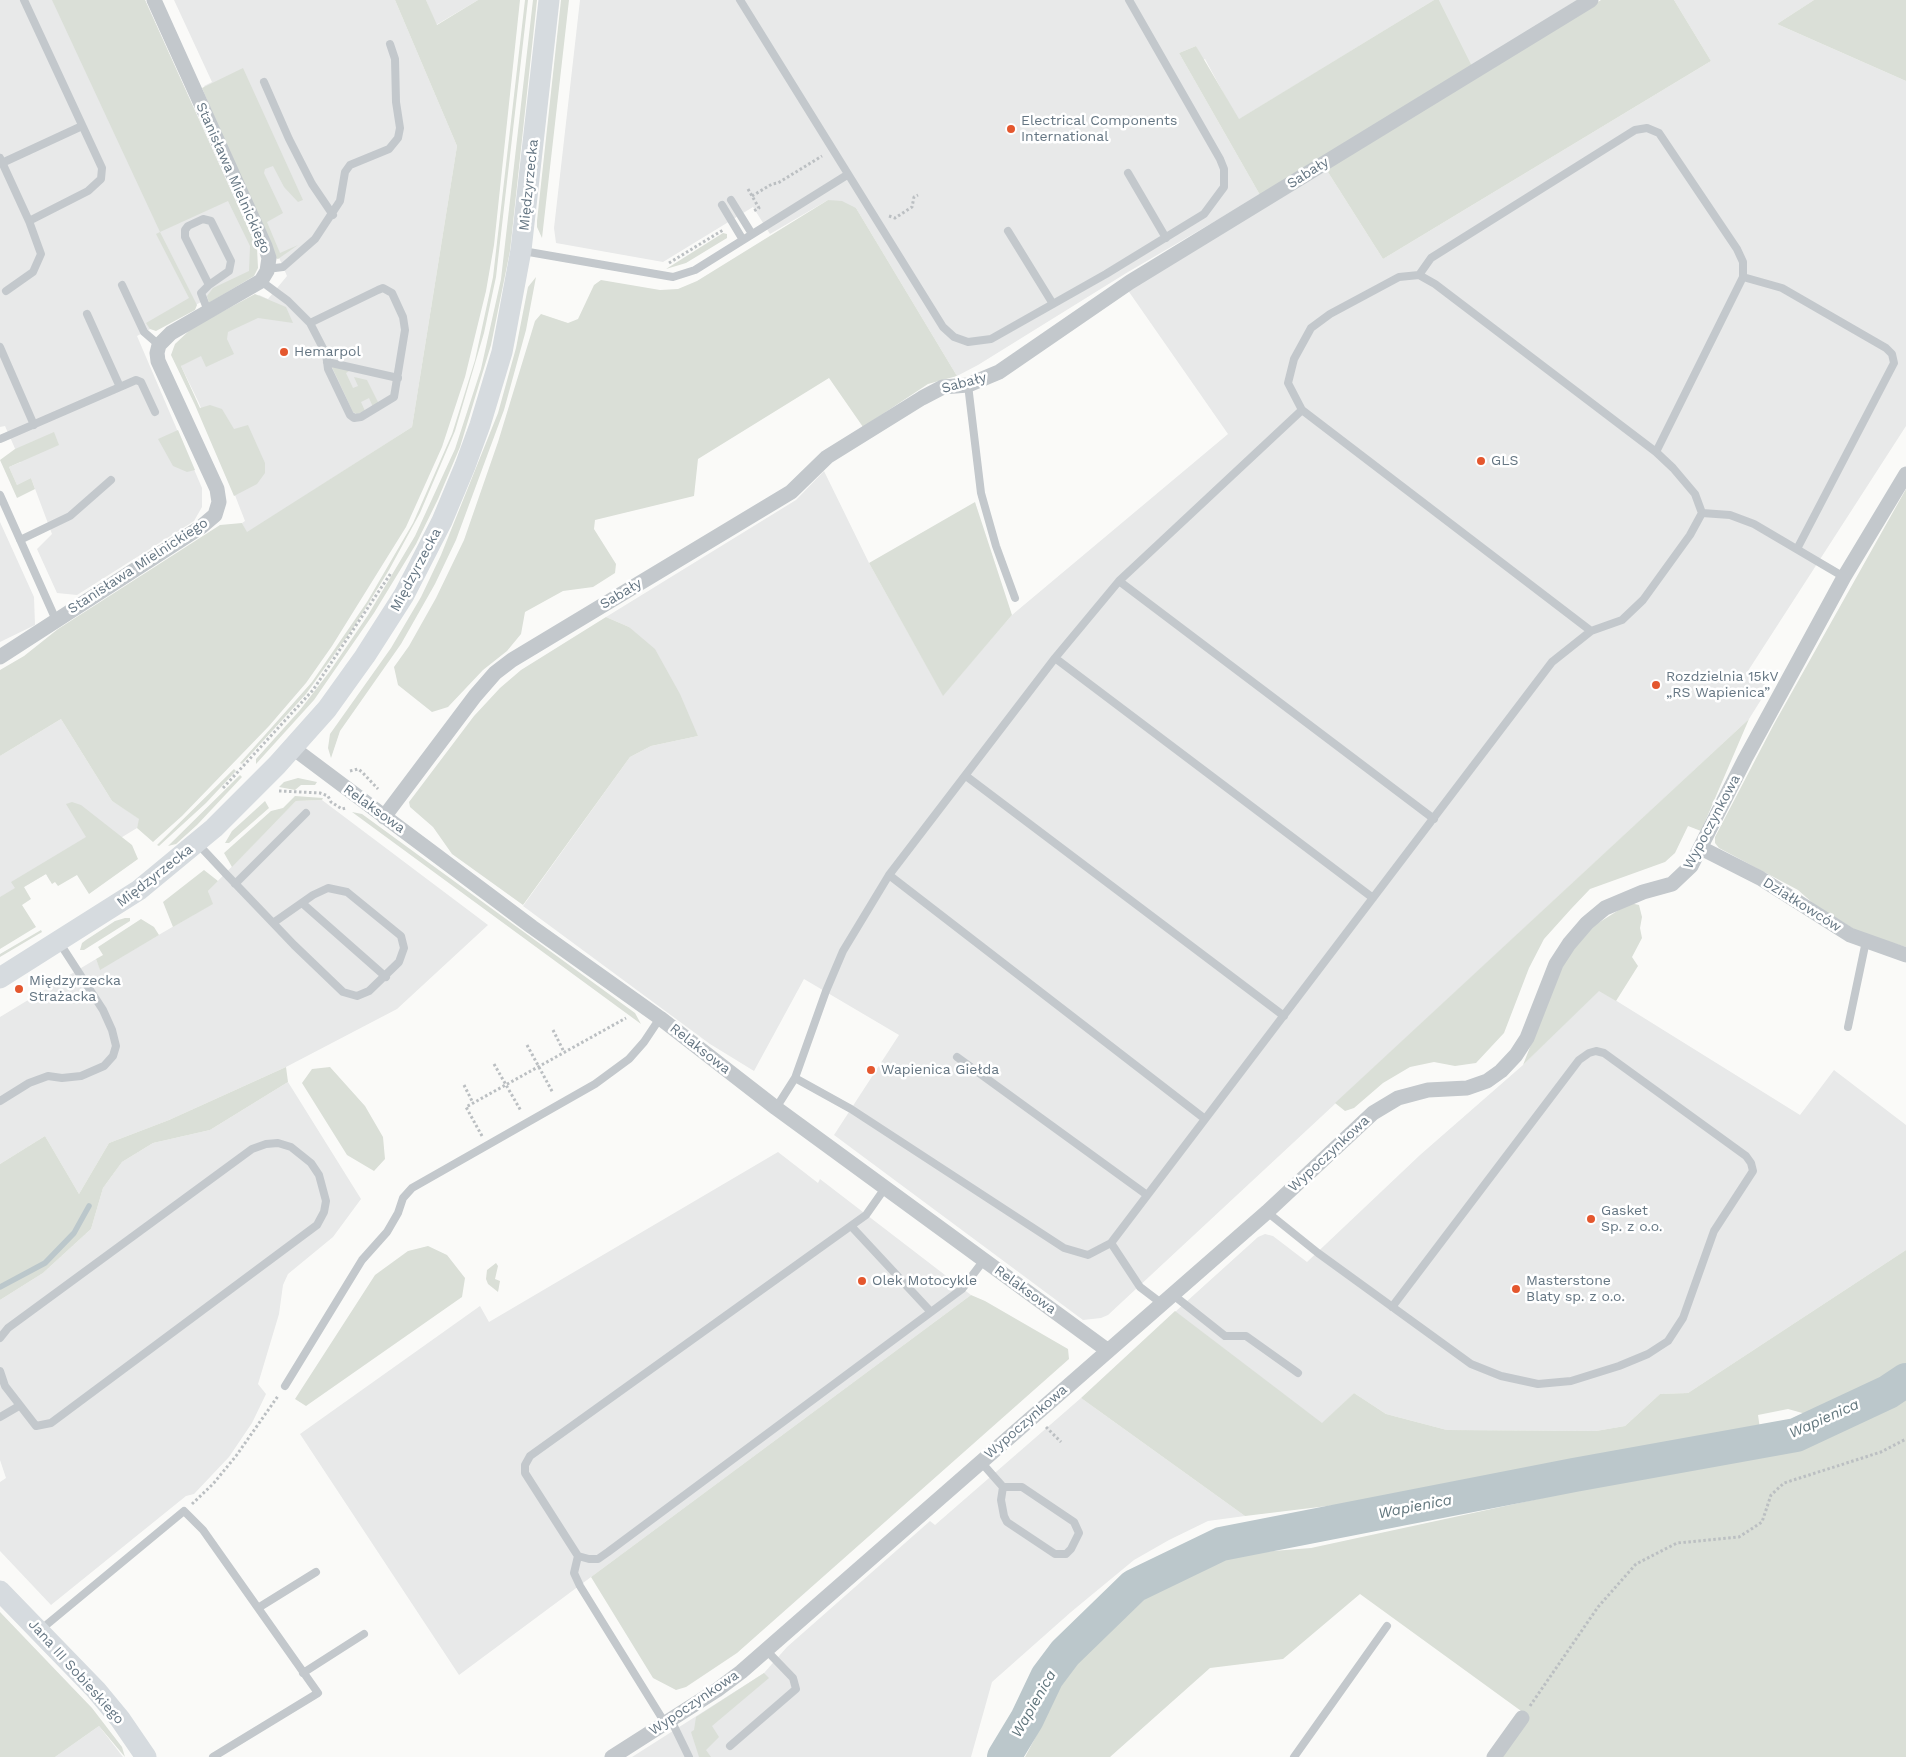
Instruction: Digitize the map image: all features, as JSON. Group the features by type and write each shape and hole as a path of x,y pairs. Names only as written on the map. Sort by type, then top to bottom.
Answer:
{"main road":[{"name":"Międzyrzecka","path":"0,978 139,890 197,843 293,748 327,709 401,601 442,521 472,448 492,387 507,329 522,250 549,0"},
{"name":"Jana III Sobieskiego","path":"0,1591 96,1690 120,1719 142,1756"}],"street":[{"name":"Stanisława Mielnickiego","path":"154,0 265,246 268,266 261,281"},
{"name":"Sabały","path":"384,817 475,696 494,673 512,660 791,492 827,457 922,398 943,387 968,385 999,372 1130,282 1591,0"},
{"path":"160,345 171,333 261,281"},
{"name":"Stanisława Mielnickiego","path":"0,657 36,636 56,620 202,527 218,509 220,502 217,489 158,361 160,345"},
{"name":"Wypoczynkowa","path":"612,1757 717,1690 766,1650 1267,1212 1374,1113 1398,1098 1428,1090 1467,1088 1487,1081 1502,1071 1527,1038 1556,964 1569,944 1587,923 1605,908 1672,884 1687,870 1701,848 1745,759 1844,577 1906,474"},
{"name":"Relaksowa","path":"293,748 384,817 660,1018 776,1108 1107,1350"},
{"name":"Działkowców","path":"1701,848 1760,878 1850,935 1906,955"},
{"path":"1494,1757 1522,1718"}],"lane":[{"path":"24,0 102,168 101,179 88,191 29,220"},
{"path":"740,0 943,327 954,337 968,342 991,339 1166,238 1204,214 1216,201 1224,187 1224,169 1130,0"},
{"path":"268,266 280,268 289,263 315,239 333,215 340,201 345,172 350,165 389,148 398,138 400,128 396,102 394,59 390,44"},
{"path":"264,82 289,139 312,184 333,215"},
{"path":"6,291 33,272 41,254 29,220 1,160 82,126"},
{"path":"1419,275 1431,258 1635,130 1647,128 1659,132 1737,249 1743,262 1743,277 1656,452"},
{"path":"1128,173 1166,238"},
{"path":"522,250 673,277 695,270 847,175"},
{"path":"731,200 752,234"},
{"path":"722,205 743,240"},
{"path":"208,311 202,293 209,284 226,274 231,266 231,261 211,221 203,219 188,226 185,230 185,236 209,284"},
{"path":"1008,232 1053,304"},
{"path":"795,1078 851,1108 1064,1248 1088,1255 1111,1243 1552,662 1591,632 1622,620 1643,600 1690,534 1702,513 1695,494 1673,468 1656,452 1435,284 1419,275 1399,278 1330,314 1311,328 1294,359 1288,383 1302,410 1591,632"},
{"path":"1743,277 1782,288 1886,348 1892,354 1894,363 1796,549"},
{"path":"261,281 288,301 310,323 326,354 328,369 350,415 354,418 368,414 394,397 405,322 392,293 388,290 378,290 310,323"},
{"path":"122,284 144,332 160,345"},
{"path":"87,314 120,387"},
{"path":"0,347 34,425"},
{"path":"327,362 398,378"},
{"path":"0,439 136,380 141,382 155,412"},
{"path":"968,385 981,493 996,546 1015,598"},
{"path":"776,1108 795,1078 826,991 843,951 889,875 1055,658 1119,581 1302,410"},
{"path":"20,540 70,516 111,480"},
{"path":"0,495 56,620"},
{"path":"1702,513 1730,516 1754,524 1844,577"},
{"path":"1119,581 1434,819"},
{"path":"1055,658 1373,898"},
{"path":"966,776 1284,1016"},
{"path":"235,884 306,813"},
{"path":"197,843 273,923 343,992 357,996 369,991 400,962 404,948 401,936 347,892 328,888 273,923"},
{"path":"889,875 1205,1119"},
{"path":"302,903 386,977"},
{"path":"1848,1027 1866,941"},
{"path":"0,1101 29,1083 48,1076 62,1078 81,1076 104,1066 113,1056 116,1046 112,1030 103,1010 59,942"},
{"path":"285,1386 362,1260 387,1232 398,1213 403,1198 412,1188 614,1071 644,1042 660,1018"},
{"path":"1267,1212 1318,1253 1392,1307 1471,1364 1502,1376 1538,1384 1563,1382 1627,1363 1659,1349 1676,1331 1683,1318 1714,1231 1749,1180 1753,1171 1751,1162 1746,1156 1604,1053 1589,1053 1573,1068 1392,1307"},
{"path":"957,1058 1147,1195"},
{"path":"0,1338 8,1328 252,1149 266,1144 278,1143 291,1146 311,1163 319,1175 326,1201 324,1212 316,1225 51,1423 36,1426 5,1386 0,1370"},
{"path":"885,1188 866,1215 530,1456 525,1465 525,1473 578,1556 598,1559 608,1552 962,1289 984,1260"},
{"path":"851,1226 931,1312"},
{"path":"1111,1243 1140,1286 1166,1299 1225,1336 1246,1336 1298,1374"},
{"path":"0,1417 19,1406"},
{"path":"981,1462 1003,1487 1022,1487 1027,1489 1074,1522 1079,1533 1071,1549 1066,1554 1054,1554 1007,1522 1001,1500 1003,1487"},
{"path":"39,1631 184,1511 203,1530 318,1693 213,1757"},
{"path":"578,1556 574,1573 580,1586 668,1722 682,1738 689,1757"},
{"path":"258,1608 316,1572"},
{"path":"1294,1757 1387,1626"},
{"path":"303,1672 364,1634"},
{"path":"730,1746 796,1689 793,1678 766,1650"}],"path":[{"path":"752,196 772,184 778,184 832,150"},
{"path":"742,218 759,208 748,189"},
{"path":"664,266 733,224"},
{"path":"222,789 313,690 393,569"},
{"path":"277,791 320,793 328,796"},
{"path":"487,1145 466,1107 626,1018"},
{"path":"553,1030 564,1052"},
{"path":"527,1045 560,1104"},
{"path":"494,1064 527,1123"},
{"path":"464,1085 473,1103"},
{"path":"184,1511 213,1484 285,1386"},
{"path":"1522,1718 1598,1607 1636,1564 1678,1543 1739,1537 1762,1522 1771,1495 1784,1483 1824,1472 1882,1452 1906,1439"}],"shaded area":[{"path":"0,0 145,0 255,244 252,275 137,336 202,488 202,507 194,521 77,595 57,593 37,549 52,534 31,478 17,485 9,467 21,462 5,426 0,427"},
{"path":"52,0 145,0 257,248 258,268 254,276 209,303 207,296 213,288 249,271 250,246 228,201 160,232"},
{"path":"174,0 395,0 457,146 412,427 247,533 242,523 245,521 199,403 181,366 259,295 268,299 287,276 204,86 212,82"},
{"path":"395,0 426,0 437,25 478,0 520,0 494,245 486,291 465,377 442,447 406,527 332,646 306,683 269,726 182,816 153,842 137,828 139,819 112,801 61,719 0,756 0,670 24,656 58,629 220,525 242,523 247,532 412,427 457,146"},
{"path":"426,0 478,0 436,25"},
{"path":"525,0 528,0 496,277 484,333 455,431 420,513 389,570 354,627 306,694 242,764 240,763 312,682 367,602 413,523 452,434 475,360 493,277"},
{"path":"533,0 537,0 510,251 491,345 460,447 416,544 374,613 314,700 256,764 256,759 300,710 330,671 368,615 415,536 455,449 481,369 501,279"},
{"path":"561,0 569,0 542,238 537,227 537,221"},
{"path":"580,0 1434,0 1238,120 1196,46 1179,53 1260,195 1128,272 978,365 957,376 856,208 828,200 770,234 753,207 663,262 556,243 554,228"},
{"path":"1434,0 1439,0 1472,66 1260,195 1179,53 1196,46 1239,119"},
{"path":"1439,0 1577,0 1472,66"},
{"path":"1601,0 1674,0 1711,61 1383,259 1326,169"},
{"path":"1674,0 1814,0 1777,24 1906,81 1906,426 1746,674 1769,687 1749,719 1108,1315 1101,1318 1083,1320 834,1135 899,1035 804,979 754,1071 710,1044 523,906 630,757 651,746 698,736 629,627 606,617 796,500 824,471 869,563 943,695 1012,615 1228,434 1127,289 1326,169 1383,259 1711,61"},
{"path":"1814,0 1906,0 1906,81 1777,24"},
{"path":"243,68 303,200 298,202 284,187 273,166 265,169 264,173 283,213 267,222 280,253 298,245 278,259 275,258 202,88"},
{"path":"828,200 842,201 856,208 957,376 928,384 863,427 829,378 698,459 694,496 595,520 594,529 616,564 615,573 593,587 563,591 525,612 521,634 507,651 483,670 448,707 432,712 398,685 394,667 409,646 436,598 464,540 498,442 535,321 541,314 568,323 578,319 594,285 601,280 660,290 678,289 697,281"},
{"path":"160,232 197,305 195,310 156,331 150,329 146,323 189,298 156,234"},
{"path":"723,233 727,234 727,238 686,263 666,269"},
{"path":"536,277 526,330 504,410 456,540 435,584 401,644 340,731 331,758 328,748 330,734 391,648 421,597 441,555 498,413 516,348 528,287"},
{"path":"255,294 286,307 293,323 258,318 228,332 227,339 234,354 206,367 201,356 181,366 200,408 210,405 222,409 234,429 248,425 265,463 265,473 257,484 234,496 195,405 171,355 175,344 192,328"},
{"path":"331,365 347,368 349,371 346,373 353,388 358,386 354,377 367,380 379,404 373,407 369,398 361,402 365,411 357,414 353,412"},
{"path":"178,430 195,470 187,472 173,466 158,439"},
{"path":"54,432 59,445 9,467 17,485 31,478 35,489 17,498 0,460 15,449"},
{"path":"1906,489 1906,947 1862,934 1815,905 1798,890 1719,848 1715,843 1715,837 1774,724"},
{"path":"975,502 1012,615 943,696 869,563"},
{"path":"0,522 34,597 35,625 0,642"},
{"path":"606,617 629,627 655,649 680,694 698,736 651,746 630,757 523,905 452,854 433,827 410,807 409,802 474,716 500,688 521,670"},
{"path":"61,719 112,801 140,819 137,828 50,881 46,874 24,887 0,913 0,756"},
{"path":"1749,719 1701,831 1688,826 1675,853 1665,862 1590,889 1544,939 1529,968 1504,1033 1476,1063 1455,1066 1434,1062 1410,1067 1383,1083 1354,1108 1345,1111 1335,1103"},
{"path":"234,769 236,771 206,803 159,846 157,845"},
{"path":"240,775 242,777 197,825 176,844 168,846"},
{"path":"298,778 317,782 315,785 301,785 295,790 279,787 284,782"},
{"path":"295,796 323,798 322,800 296,801 232,867 224,853 271,811 283,808"},
{"path":"322,800 488,925 397,1009 286,1067 169,1120 109,1143 79,1194 45,1136 0,1164 0,1017 96,959 100,969 212,904 208,891 296,801"},
{"path":"265,801 269,808 229,843 225,843 232,831"},
{"path":"72,802 81,805 132,845 138,859 89,894 77,875 58,886 55,882 52,884 46,874 24,887 31,899 22,905 36,927 0,949 0,897 15,888 11,882 86,837 66,804"},
{"path":"352,812 362,814 635,1013 641,1024"},
{"path":"204,870 218,881 208,891 213,904 173,927 163,902"},
{"path":"1630,903 1639,905 1642,917 1640,928 1642,938 1632,957 1638,966 1616,1001 1599,991 1523,1065 1561,968 1576,945 1595,925"},
{"path":"130,918 130,921 84,950 80,950 82,943 86,940 115,921"},
{"path":"141,919 154,927 159,935 100,970 96,959 103,955 98,947"},
{"path":"41,930 42,932 0,957 0,954"},
{"path":"1599,990 1800,1115 1834,1070 1906,1125 1906,1250 1688,1393 1660,1394 1625,1426 1596,1431 1447,1430 1386,1414 1354,1393 1322,1424 1175,1312 1258,1237 1265,1234 1273,1236 1307,1262 1420,1155 1523,1065"},
{"path":"286,1067 288,1082 210,1130 153,1143 122,1162 103,1188 91,1229 43,1273 0,1300 0,1164 45,1136 79,1194 109,1143 169,1120"},
{"path":"330,1067 365,1106 383,1137 385,1159 374,1171 347,1155 302,1083 312,1069"},
{"path":"288,1082 361,1199 333,1237 288,1274 283,1285 279,1314 258,1384 266,1394 252,1423 229,1457 194,1494 186,1496 51,1605 0,1551 0,1482 6,1478 0,1460 0,1300 43,1273 91,1229 103,1188 122,1162 153,1143 210,1130"},
{"path":"778,1152 818,1183 820,1179 971,1295 459,1675 300,1434 480,1306 489,1322"},
{"path":"428,1246 447,1255 465,1278 462,1297 306,1406 295,1399 375,1275 408,1251"},
{"path":"1906,1250 1906,1367 1839,1402 1806,1414 1788,1409 1758,1415 1760,1429 1565,1466 1451,1491 1245,1516 1081,1398 1175,1311 1322,1423 1354,1393 1386,1414 1447,1430 1596,1431 1625,1426 1660,1394 1688,1393"},
{"path":"496,1263 498,1266 495,1279 500,1281 498,1292 488,1284 486,1279 487,1270"},
{"path":"971,1295 985,1301 1068,1349 1069,1359 737,1653 686,1687 676,1690 653,1678 591,1577"},
{"path":"1906,1395 1906,1757 1500,1757 1528,1716 1360,1594 1283,1659 1210,1668 1110,1757 1025,1757 1041,1727 1063,1667 1136,1594 1223,1555 1311,1548 1584,1489 1789,1452"},
{"path":"1081,1398 1245,1516 1208,1521 1169,1540 1134,1560 1071,1612 992,1682 971,1757 632,1757 764,1673 787,1647 930,1521 935,1525"},
{"path":"0,1612 92,1708 122,1747 125,1757 99,1726 55,1757 0,1757"},
{"path":"764,1673 769,1678 712,1726 719,1737 706,1750 711,1757 699,1757 691,1732 694,1730 696,1717"},
{"path":"99,1726 123,1757 55,1757"}],"waterway":[{"path":"0,1287 45,1263 74,1233 89,1206"},
{"name":"Wapienica","path":"1004,1757 1027,1719 1047,1677 1065,1653 1134,1586 1221,1544 1574,1475 1796,1435 1888,1392 1906,1380"}],"place":[{"name":"Electrical Components International","path":"1011,129"},
{"name":"Hemarpol","path":"284,352"},
{"name":"GLS","path":"1481,461"},
{"name":"Rozdzielnia 15kV „RS Wapienica”","path":"1656,685"},
{"name":"Międzyrzecka Strażacka","path":"19,989"},
{"name":"Wapienica Giełda","path":"871,1070"},
{"name":"Gasket Sp. z o.o.","path":"1591,1219"},
{"name":"Olek Motocykle","path":"862,1281"},
{"name":"Masterstone Blaty sp. z o.o.","path":"1516,1289"}]}
